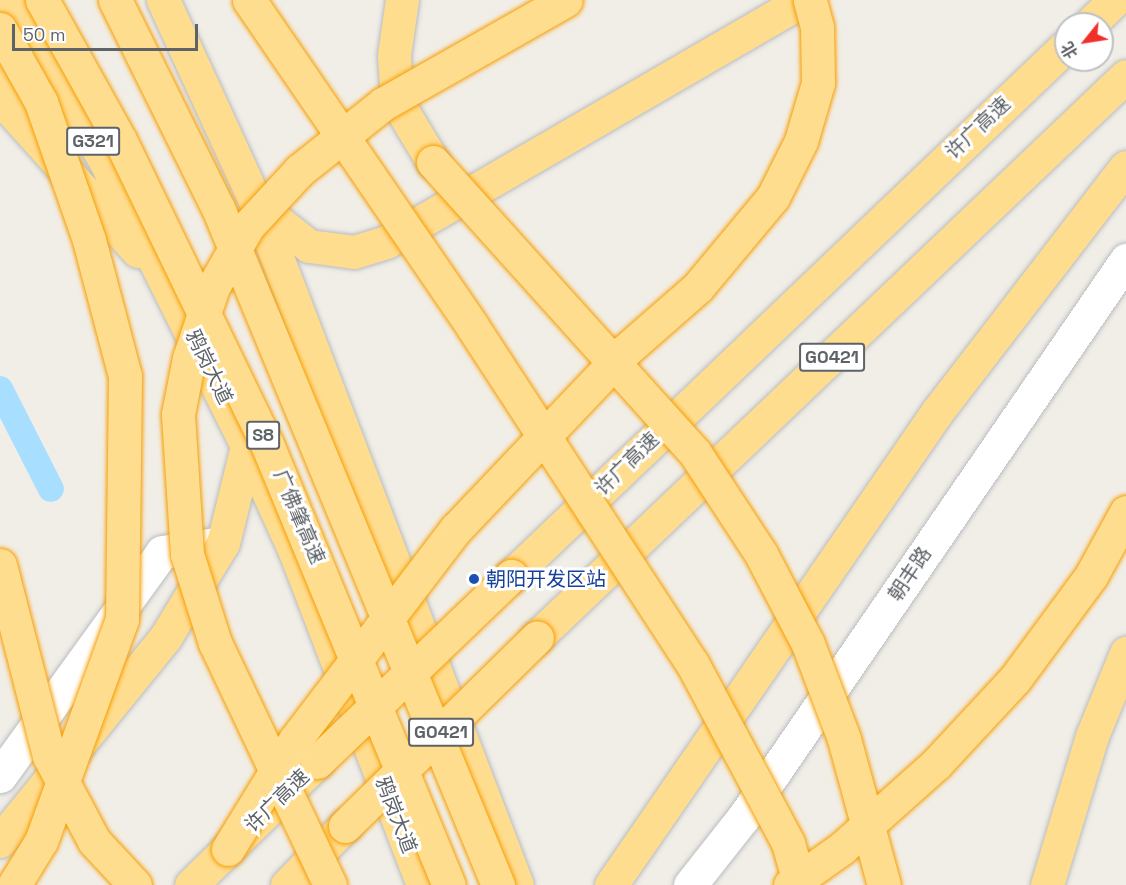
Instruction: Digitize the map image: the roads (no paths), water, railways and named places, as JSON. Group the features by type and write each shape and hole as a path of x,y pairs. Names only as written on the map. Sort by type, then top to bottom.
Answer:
{"highway":[{"name":"鸦岗大道","path":"10,0 103,157 247,446 294,549 423,885"},
{"name":"广佛肇高速","path":"42,0 120,140 267,444 449,885"},
{"name":"S8","path":"115,0 218,208 498,885"},
{"path":"163,0 257,205 516,885"},
{"path":"249,0 478,336 692,663 788,843 800,885"},
{"path":"402,0 394,55 397,102 433,162 695,453 761,554 808,644 844,739 884,885"},
{"path":"330,885 215,643 187,554 178,414 189,358 213,287 248,226 300,170 383,104 566,0"},
{"path":"257,205 309,246 354,252 386,242 803,0"},
{"path":"228,849 295,740 456,529 625,351 698,287 773,197 801,141 818,83 817,27 810,0"},
{"path":"1102,12 1115,0"},
{"path":"0,29 41,102 89,240 124,376 122,620 41,841 14,885"},
{"name":"许广高速","path":"191,885 1054,57"},
{"path":"0,66 49,152"},
{"name":"G0421","path":"286,885 537,637 1126,76"},
{"path":"0,98 169,286"},
{"path":"611,885 937,412 1126,167"},
{"path":"0,841 165,638 223,543 247,446"},
{"path":"790,885 842,848 936,764 1015,679 1091,576 1126,512"},
{"path":"0,565 49,756 94,841 135,885"},
{"path":"1047,885 1092,736 1126,653"}],"street":[{"name":"朝丰路","path":"690,885 743,818 1126,260"},
{"path":"0,776 162,552 223,543"}],"waterway":[{"path":"0,389 51,489"}],"place":[{"name":"朝阳开发区站","path":"474,579"}]}
